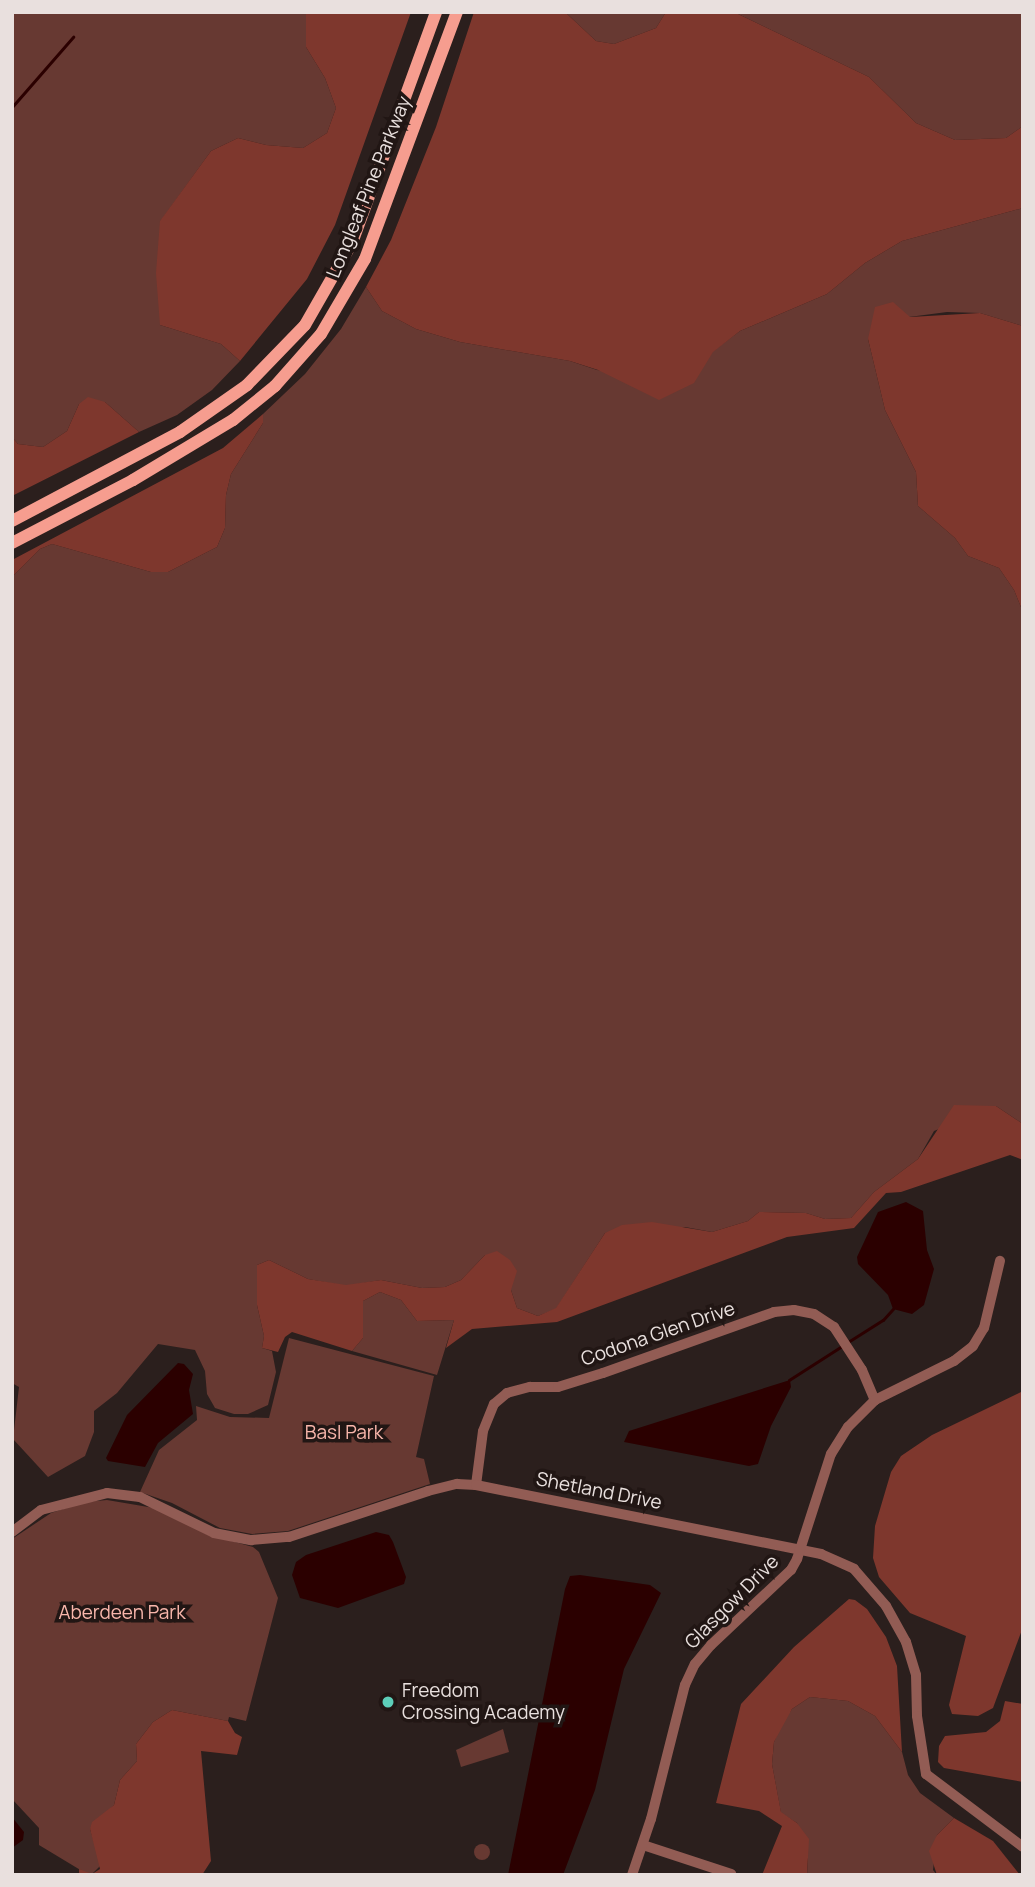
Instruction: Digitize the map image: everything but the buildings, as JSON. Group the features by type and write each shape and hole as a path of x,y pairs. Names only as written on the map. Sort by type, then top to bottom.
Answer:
{"main road":[{"name":"Longleaf Pine Parkway","path":"12,521 180,432 247,386 305,325 352,243 436,12"},
{"name":"Longleaf Pine Parkway","path":"12,543 133,480 233,420 275,386 321,334 365,259 457,12"}],"street":[{"name":"Glasgow Drive","path":"632,1875 643,1845 685,1685 695,1664 791,1570 801,1549 831,1454 848,1427 875,1400 954,1361 973,1346 984,1328 1000,1261"},
{"name":"Codona Glen Drive","path":"476,1485 483,1431 494,1404 507,1393 530,1387 558,1387 774,1312 794,1310 814,1314 834,1327 862,1370 875,1400"},
{"name":"Shetland Drive","path":"13,1529 41,1510 107,1493 140,1497 214,1533 251,1540 289,1537 428,1490 476,1485 821,1554 854,1569 886,1606 906,1642 916,1675 917,1716 926,1774 1023,1847"},
{"path":"643,1845 731,1874"}],"green space":[{"path":"12,12 306,12 306,47 325,78 336,108 327,133 303,148 266,145 238,138 211,151 160,222 160,325 221,344 240,361 212,390 177,415 139,432 105,402 79,404 67,431 43,447 18,444 12,437"},
{"path":"565,12 666,12 656,28 614,44 596,41"},
{"path":"734,12 1023,12 1023,126 1006,138 955,140 916,123 869,77"},
{"path":"1023,208 1023,326 980,313 947,312 909,317 868,339 885,410 916,472 918,506 955,538 968,556 999,568 1014,590 1023,612 1023,1124 996,1106 934,1131 918,1159 874,1192 851,1218 825,1219 806,1213 759,1212 748,1221 712,1232 685,1227 605,1233 556,1309 538,1316 517,1308 511,1290 485,1255 461,1280 445,1287 422,1288 381,1280 346,1286 308,1279 269,1260 257,1265 257,1305 264,1336 262,1348 272,1351 276,1372 268,1405 248,1414 234,1414 215,1408 207,1394 205,1371 195,1350 158,1344 117,1393 94,1411 94,1432 85,1456 48,1477 13,1439 19,1387 12,1383 12,577 40,549 52,544 151,572 168,572 217,547 225,528 226,495 231,474 263,423 263,414 305,374 341,329 366,287 382,311 416,329 460,342 570,361 597,370 692,382 713,351 740,331 827,294 865,263 902,241"},
{"path":"380,1292 401,1300 417,1321 454,1320 437,1375 352,1351 363,1338 363,1301"},
{"name":"Basl Park","path":"289,1338 434,1376 416,1457 424,1459 430,1484 288,1531 252,1534 220,1528 172,1503 140,1492 159,1450 197,1420 196,1406 230,1417 269,1418"},
{"name":"Aberdeen Park","path":"107,1500 160,1509 206,1534 253,1547 259,1552 278,1598 246,1721 229,1717 228,1721 172,1710 153,1722 136,1744 137,1761 120,1780 114,1805 90,1829 101,1865 92,1874 87,1874 39,1845 39,1828 12,1799 12,1539 51,1513 85,1502"},
{"path":"810,1697 848,1701 875,1716 902,1752 908,1775 920,1793 954,1818 937,1835 933,1870 937,1875 807,1875 808,1859 797,1823 781,1813 772,1764 774,1742 782,1723 792,1709"},
{"path":"503,1729 509,1752 461,1767 456,1750"},
{"path":"482,1844 488,1846 488,1858 482,1860 476,1858 474,1852 476,1846"}],"shaded area":[{"path":"306,12 411,12 335,225 307,279 240,361 221,344 160,325 156,273 160,221 211,151 238,138 266,145 303,148 327,133 336,108 325,78 306,47"},
{"path":"474,12 565,12 596,41 614,44 656,28 666,12 734,12 869,77 916,123 955,140 1006,138 1023,126 1023,208 902,241 865,263 827,294 740,331 713,352 694,383 659,400 598,370 570,361 460,342 416,329 382,311 366,287 391,240 436,127"},
{"path":"893,302 910,317 980,313 1023,326 1023,612 1014,590 999,568 968,556 955,538 918,506 916,472 885,410 868,339 875,307"},
{"path":"88,397 105,402 139,432 12,496 12,437 18,444 43,447 67,431 79,404"},
{"path":"263,414 263,423 231,474 226,495 225,528 217,547 168,572 151,572 52,544 40,549 12,577 12,560 223,448"},
{"path":"954,1105 996,1106 1023,1124 1023,1160 1010,1155 901,1192 886,1193 854,1228 787,1237 557,1322 472,1329 446,1348 454,1320 417,1321 401,1300 380,1292 363,1301 363,1338 352,1351 292,1332 285,1337 278,1352 262,1348 264,1336 257,1305 257,1265 269,1260 308,1279 346,1285 381,1280 422,1288 445,1287 461,1280 485,1255 497,1251 510,1260 517,1271 511,1290 517,1308 538,1316 556,1308 605,1233 622,1225 652,1222 712,1232 748,1221 759,1212 806,1213 825,1219 851,1218 874,1192 918,1159"},
{"path":"906,1202 923,1211 927,1250 934,1269 924,1305 912,1314 893,1309 888,1295 858,1264 857,1257 878,1212"},
{"path":"178,1363 184,1364 193,1374 189,1390 193,1414 158,1443 145,1467 108,1461 106,1458 127,1415"},
{"path":"790,1380 791,1387 771,1426 758,1464 749,1466 624,1442 629,1431"},
{"path":"1023,1391 1023,1627 993,1708 978,1716 952,1714 949,1705 966,1636 910,1613 879,1577 873,1558 875,1526 891,1472 901,1456 932,1435"},
{"path":"376,1532 389,1535 393,1542 406,1577 404,1584 338,1608 300,1598 292,1575 296,1562 306,1555"},
{"path":"580,1575 650,1585 661,1593 624,1669 595,1790 563,1875 508,1875 565,1589 570,1576"},
{"path":"849,1599 867,1609 886,1637 897,1666 902,1752 875,1716 848,1701 810,1697 792,1709 774,1742 772,1764 781,1812 797,1823 809,1839 807,1875 762,1875 782,1826 759,1811 716,1803 741,1704 794,1647"},
{"path":"1005,1701 1023,1704 1023,1782 944,1768 938,1762 939,1746 945,1736 986,1732 1000,1721"},
{"path":"172,1710 228,1721 235,1733 242,1737 237,1755 201,1751 211,1861 202,1875 79,1875 79,1869 92,1874 100,1869 90,1829 92,1822 114,1805 120,1780 137,1761 136,1744 153,1722"},
{"path":"12,1817 24,1832 23,1840 12,1848"},
{"path":"954,1818 993,1841 1020,1875 937,1875 929,1851 937,1835"}],"waterway":[{"path":"12,107 73,37"},
{"path":"848,1342 883,1320 893,1309"},
{"path":"789,1380 842,1346"}],"place":[{"name":"Freedom Crossing Academy","path":"388,1702"}]}
